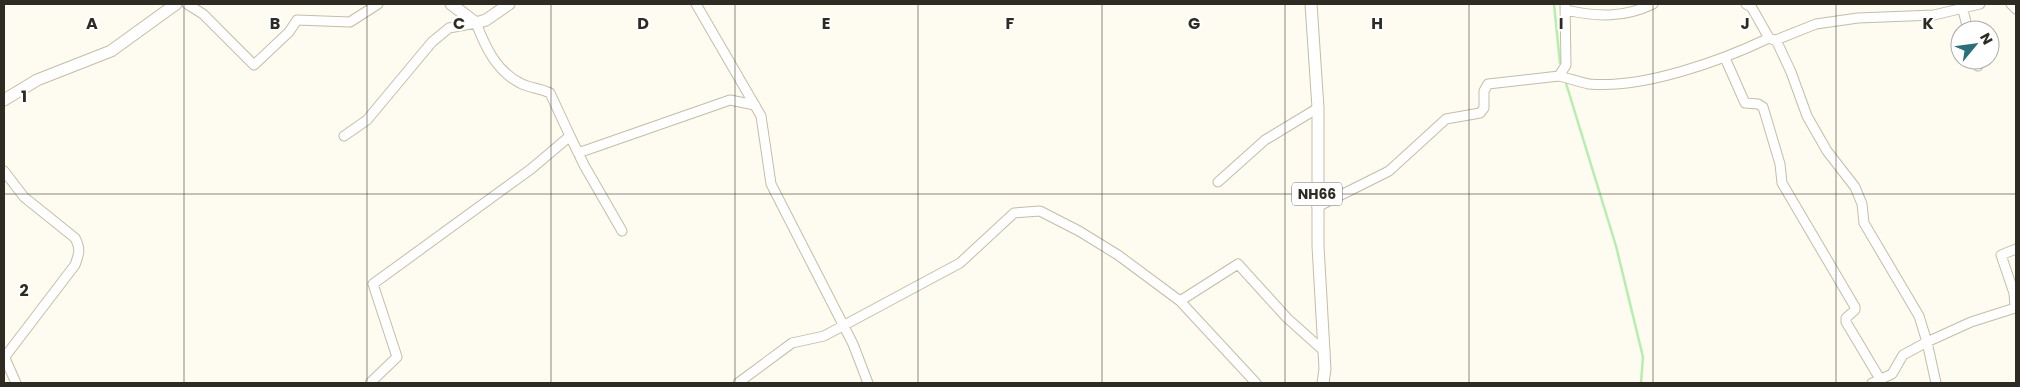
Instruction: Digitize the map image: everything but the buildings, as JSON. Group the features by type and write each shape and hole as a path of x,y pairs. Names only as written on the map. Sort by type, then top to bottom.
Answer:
{"main road":[{"path":"4,100 37,80 111,51 176,4"},
{"path":"451,4 476,23 486,20 509,4"},
{"name":"NH66","path":"1311,4 1318,108 1317,207 1326,370 1320,383"}],"street":[{"path":"187,4 203,14 254,66 289,32 297,20 350,22 378,4"},
{"path":"696,4 761,116 771,184 844,326 868,383"},
{"path":"1559,76 1566,65 1566,7 1595,16 1637,12 1653,4"},
{"path":"1746,4 1752,8 1773,39 1791,72 1802,105 1827,151 1855,187 1862,204 1864,223 1918,316 1927,342 1936,383"},
{"path":"1317,207 1389,171 1446,120 1480,113 1484,108 1484,91 1488,84 1559,76 1588,84 1614,84 1675,72 1725,58 1816,24 1858,18 1934,15 1963,10 1980,4"},
{"path":"2011,4 2016,9"},
{"path":"1963,10 1966,20"},
{"path":"344,136 367,120 432,42 449,28 476,23 484,44 497,65 520,83 550,93 578,153 622,230"},
{"path":"1725,58 1745,103 1758,104 1763,107 1780,164 1782,183 1855,307 1855,310 1846,318 1846,322 1876,381 1892,374 1903,355 1927,342 1971,322 2015,308 2014,293 2002,255 2016,249"},
{"path":"578,153 730,100 755,105"},
{"path":"1218,182 1265,140 1318,108"},
{"path":"370,383 397,356 373,284 531,169 570,136"},
{"path":"4,171 24,197 75,238 79,245 80,253 75,265 4,357 16,383"},
{"path":"738,383 792,343 824,336 960,263 1014,212 1024,210 1040,211 1080,231 1118,255 1180,301 1256,383"},
{"path":"1180,301 1238,264 1287,318 1325,352"}],"waterway":[{"path":"1554,4 1560,63"},
{"path":"1565,80 1616,246 1643,357 1641,383"}]}
